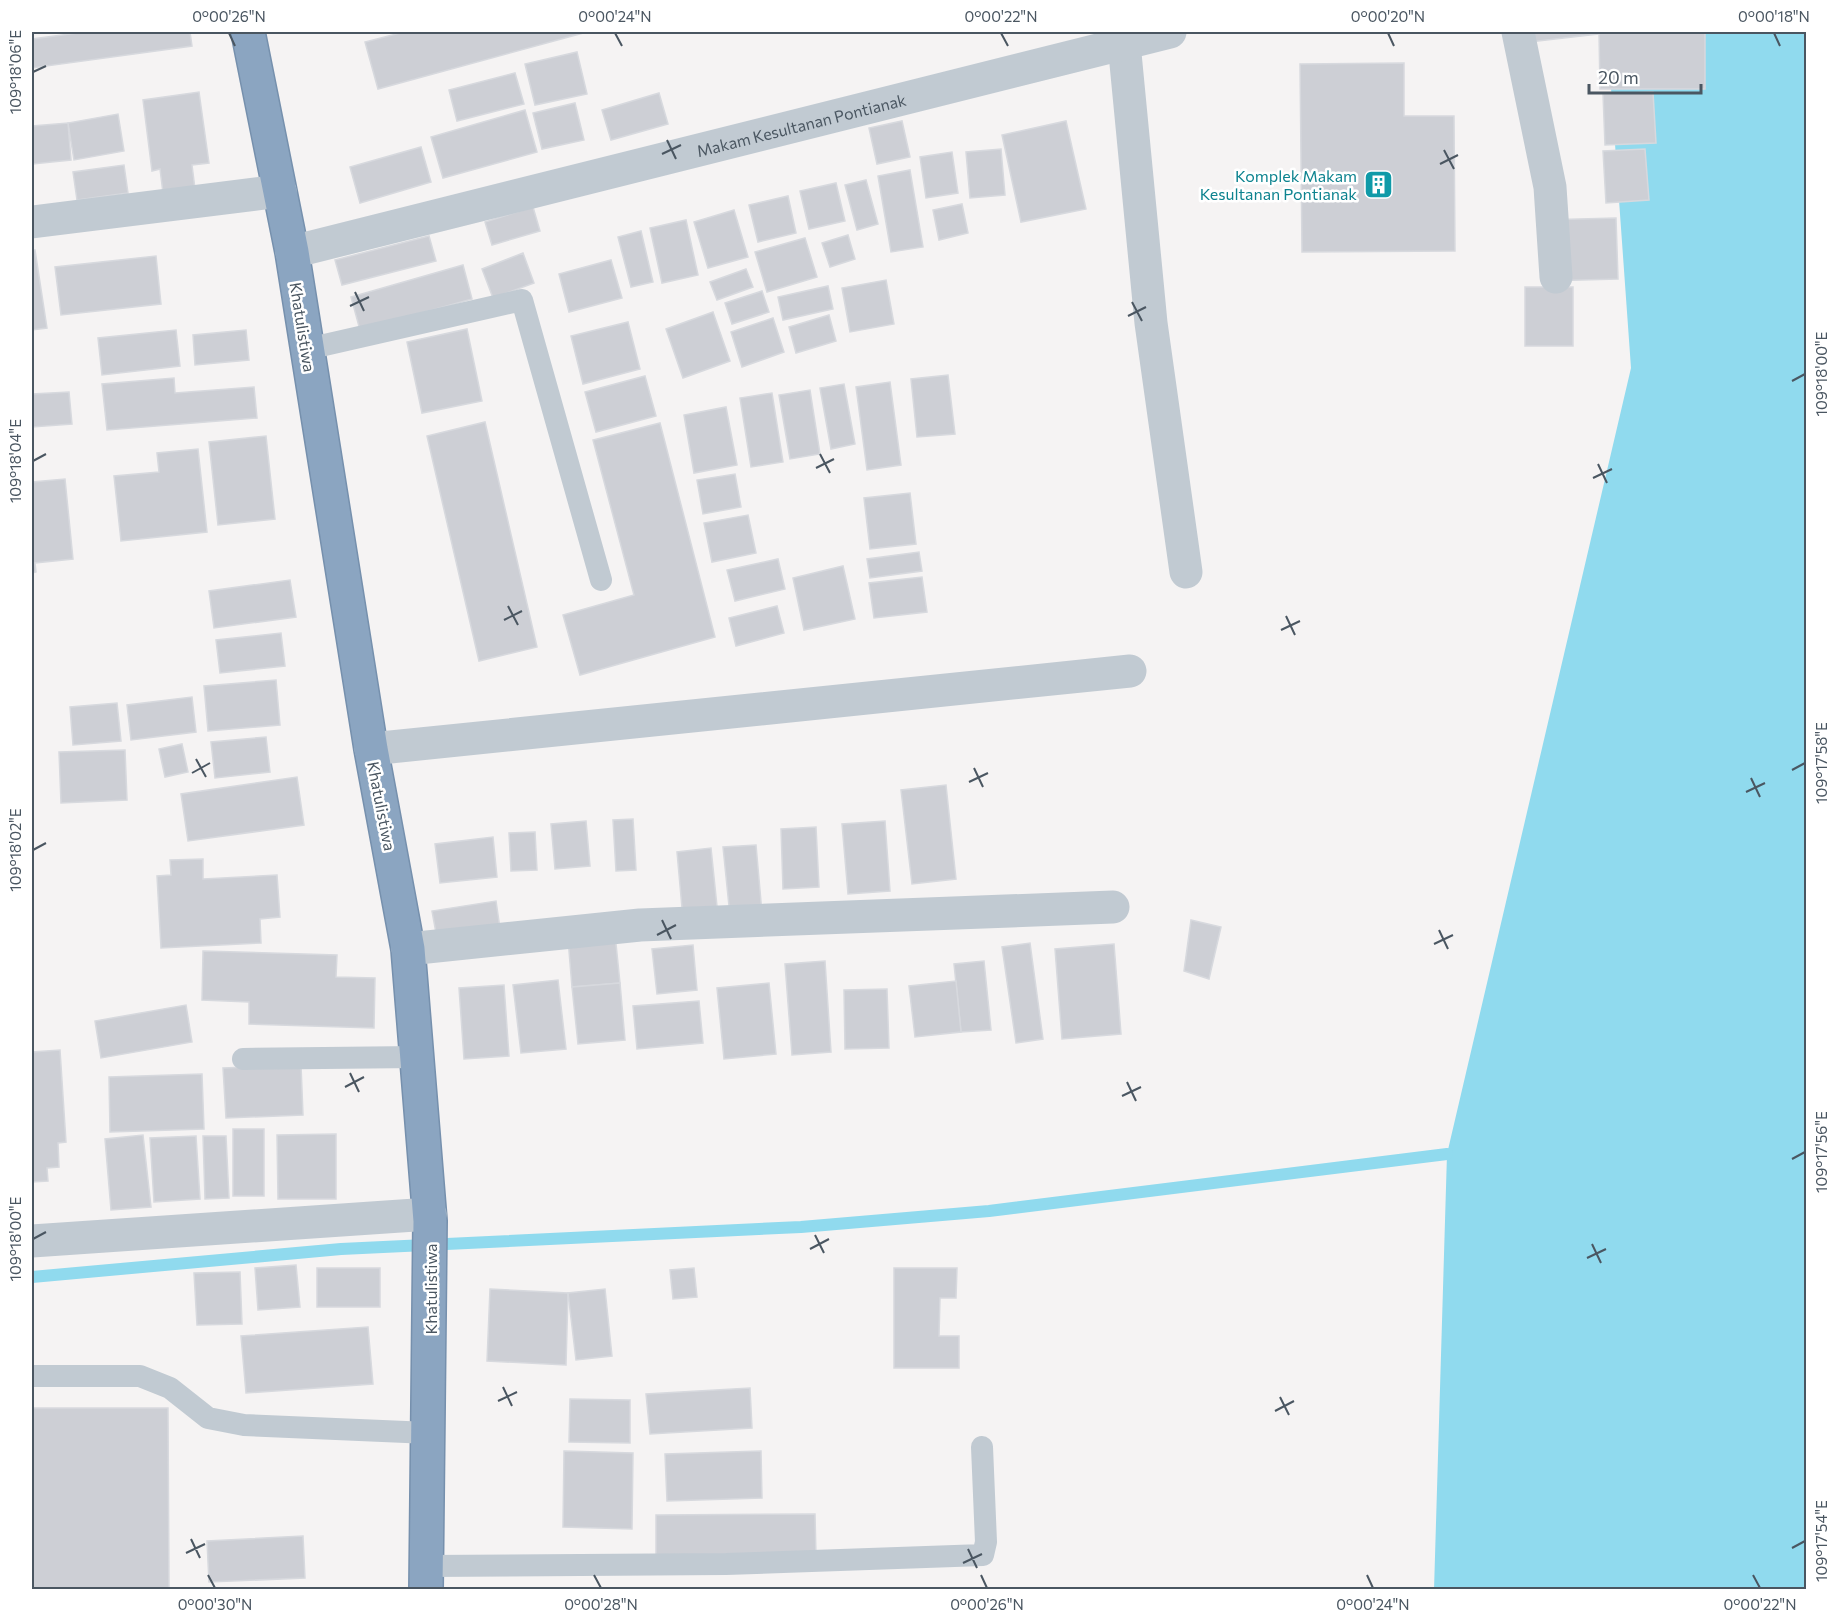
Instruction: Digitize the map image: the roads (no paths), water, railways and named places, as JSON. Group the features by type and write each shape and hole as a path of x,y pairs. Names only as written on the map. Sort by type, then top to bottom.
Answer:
{"highway":[{"name":"Khatulistiwa","path":"248,32 292,252 371,749 408,948 430,1218 426,1578"}],"street":[{"name":"Makam Kesultanan Pontianak","path":"292,252 1170,32"},
{"path":"1518,32 1550,187 1556,277"},
{"path":"1124,43 1151,322 1186,572"},
{"path":"32,222 280,191"},
{"path":"371,749 1130,671"},
{"path":"408,948 640,925 1113,907"},
{"path":"32,1241 430,1218"}],"lane":[{"path":"307,349 522,300 601,580"},
{"path":"243,1059 417,1057"},
{"path":"32,1376 140,1376 170,1388 208,1418 244,1425 429,1433"},
{"path":"426,1578 982,1555 986,1542 982,1447"}],"water":[{"path":"1607,32 1806,32 1806,1589 1434,1590 1447,1154 1631,368"}],"waterway":[{"path":"32,1277 341,1249 801,1227 989,1211 1447,1154"}],"place":[{"name":"Komplek Makam Kesultanan Pontianak","path":"1378,184"}]}
